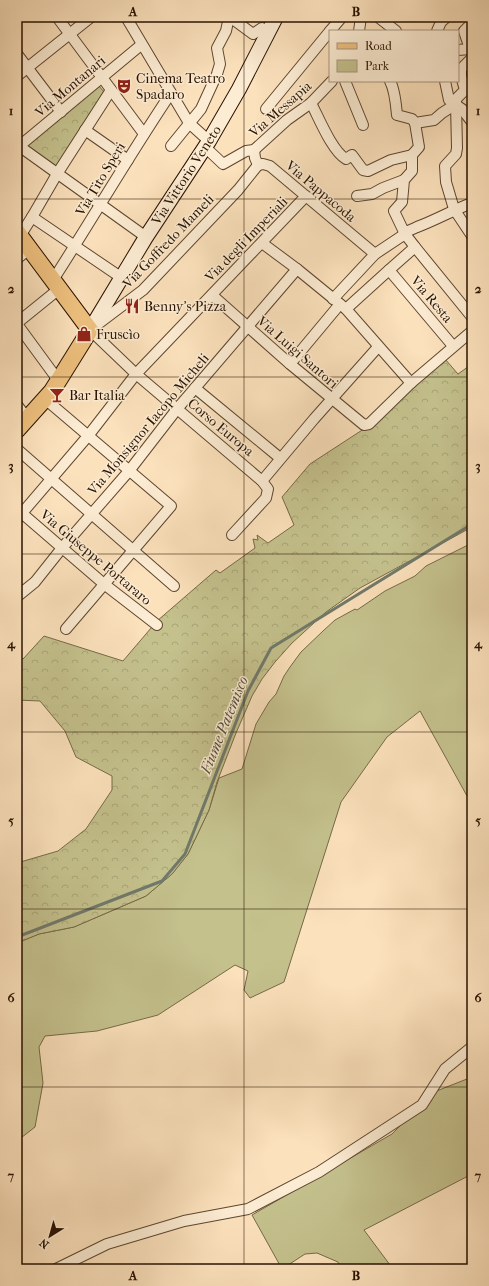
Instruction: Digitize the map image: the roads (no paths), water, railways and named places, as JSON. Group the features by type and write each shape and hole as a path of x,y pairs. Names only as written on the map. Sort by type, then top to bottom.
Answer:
{"main road":[{"path":"18,234 23,254 56,284 90,330 45,399 22,424"}],"street":[{"path":"57,17 144,134"},
{"path":"17,76 91,17"},
{"path":"126,17 141,45 189,122 207,144"},
{"name":"Via Vittorio Veneto","path":"90,330 146,237 207,144 239,89 276,17"},
{"path":"331,30 342,17"},
{"path":"351,17 360,24"},
{"path":"378,17 395,30"},
{"path":"437,30 441,22 446,17"},
{"path":"171,146 201,109 217,74 220,64 217,48 226,31 228,18 234,20 253,34 262,28 268,32"},
{"path":"472,23 464,31 471,52 461,69 461,76 465,90 456,99 456,154 445,166 446,182 454,209 472,236"},
{"path":"266,109 329,32"},
{"name":"Via Montanari","path":"18,146 141,45"},
{"path":"459,50 471,52"},
{"path":"17,54 61,112"},
{"name":"Via Messapia","path":"207,144 223,164 246,151 254,150 287,120 311,103 331,82"},
{"path":"345,82 363,125"},
{"path":"311,103 333,144 342,156 346,159 352,155 363,170 368,171 391,160 412,155 419,147 415,123 412,119 397,115 396,102 391,82"},
{"path":"445,82 449,100 462,109 472,122"},
{"path":"18,234 32,217 57,174 110,90"},
{"name":"Via Tito Speri","path":"17,323 56,284 75,246 171,93"},
{"path":"415,123 434,120 456,104"},
{"path":"85,130 128,160"},
{"path":"18,146 146,237"},
{"path":"254,150 258,165"},
{"path":"357,196 372,194 404,180 412,171 412,155"},
{"name":"Via Pappacoda","path":"258,165 263,164 270,166 375,254"},
{"name":"Via Goffredo Mameli","path":"90,330 143,290 238,190 258,165"},
{"path":"404,180 402,202 394,211 405,234 472,317"},
{"name":"Via degli Imperiali","path":"19,513 51,480 88,436 136,374 306,196"},
{"path":"290,364 340,304 375,254 408,231 434,220 454,209 472,203"},
{"path":"32,217 122,278"},
{"path":"262,243 340,304 411,383 472,331"},
{"path":"340,304 389,270 415,248"},
{"name":"Via Monsignor Iacopo Micheli","path":"18,593 35,582 129,470 177,409 297,269"},
{"name":"Via Resta","path":"389,270 453,346"},
{"name":"Via Luigi Santori","path":"212,295 290,364 364,425 369,424 411,383"},
{"path":"17,323 58,380"},
{"name":"Corso Europa","path":"90,330 136,374 262,481"},
{"path":"232,536 266,498 268,489 262,481 331,399 378,347"},
{"path":"195,388 280,458"},
{"path":"45,399 171,506 66,629"},
{"path":"17,405 22,424"},
{"path":"17,449 174,586"},
{"name":"Via Giuseppe Portararo","path":"19,513 157,626"},
{"path":"56,1269 107,1244 184,1221 248,1209 319,1172 422,1105 445,1069 472,1047"}],"waterway":[{"name":"Fiume Patemisco","path":"17,937 162,881 185,854 248,691 271,648 472,524"}],"place":[{"name":"Cinema Teatro Spadaro","path":"124,86"},
{"name":"Benny's Pizza","path":"132,306"},
{"name":"Fruscìo","path":"84,334"},
{"name":"Bar Italia","path":"57,395"}]}
